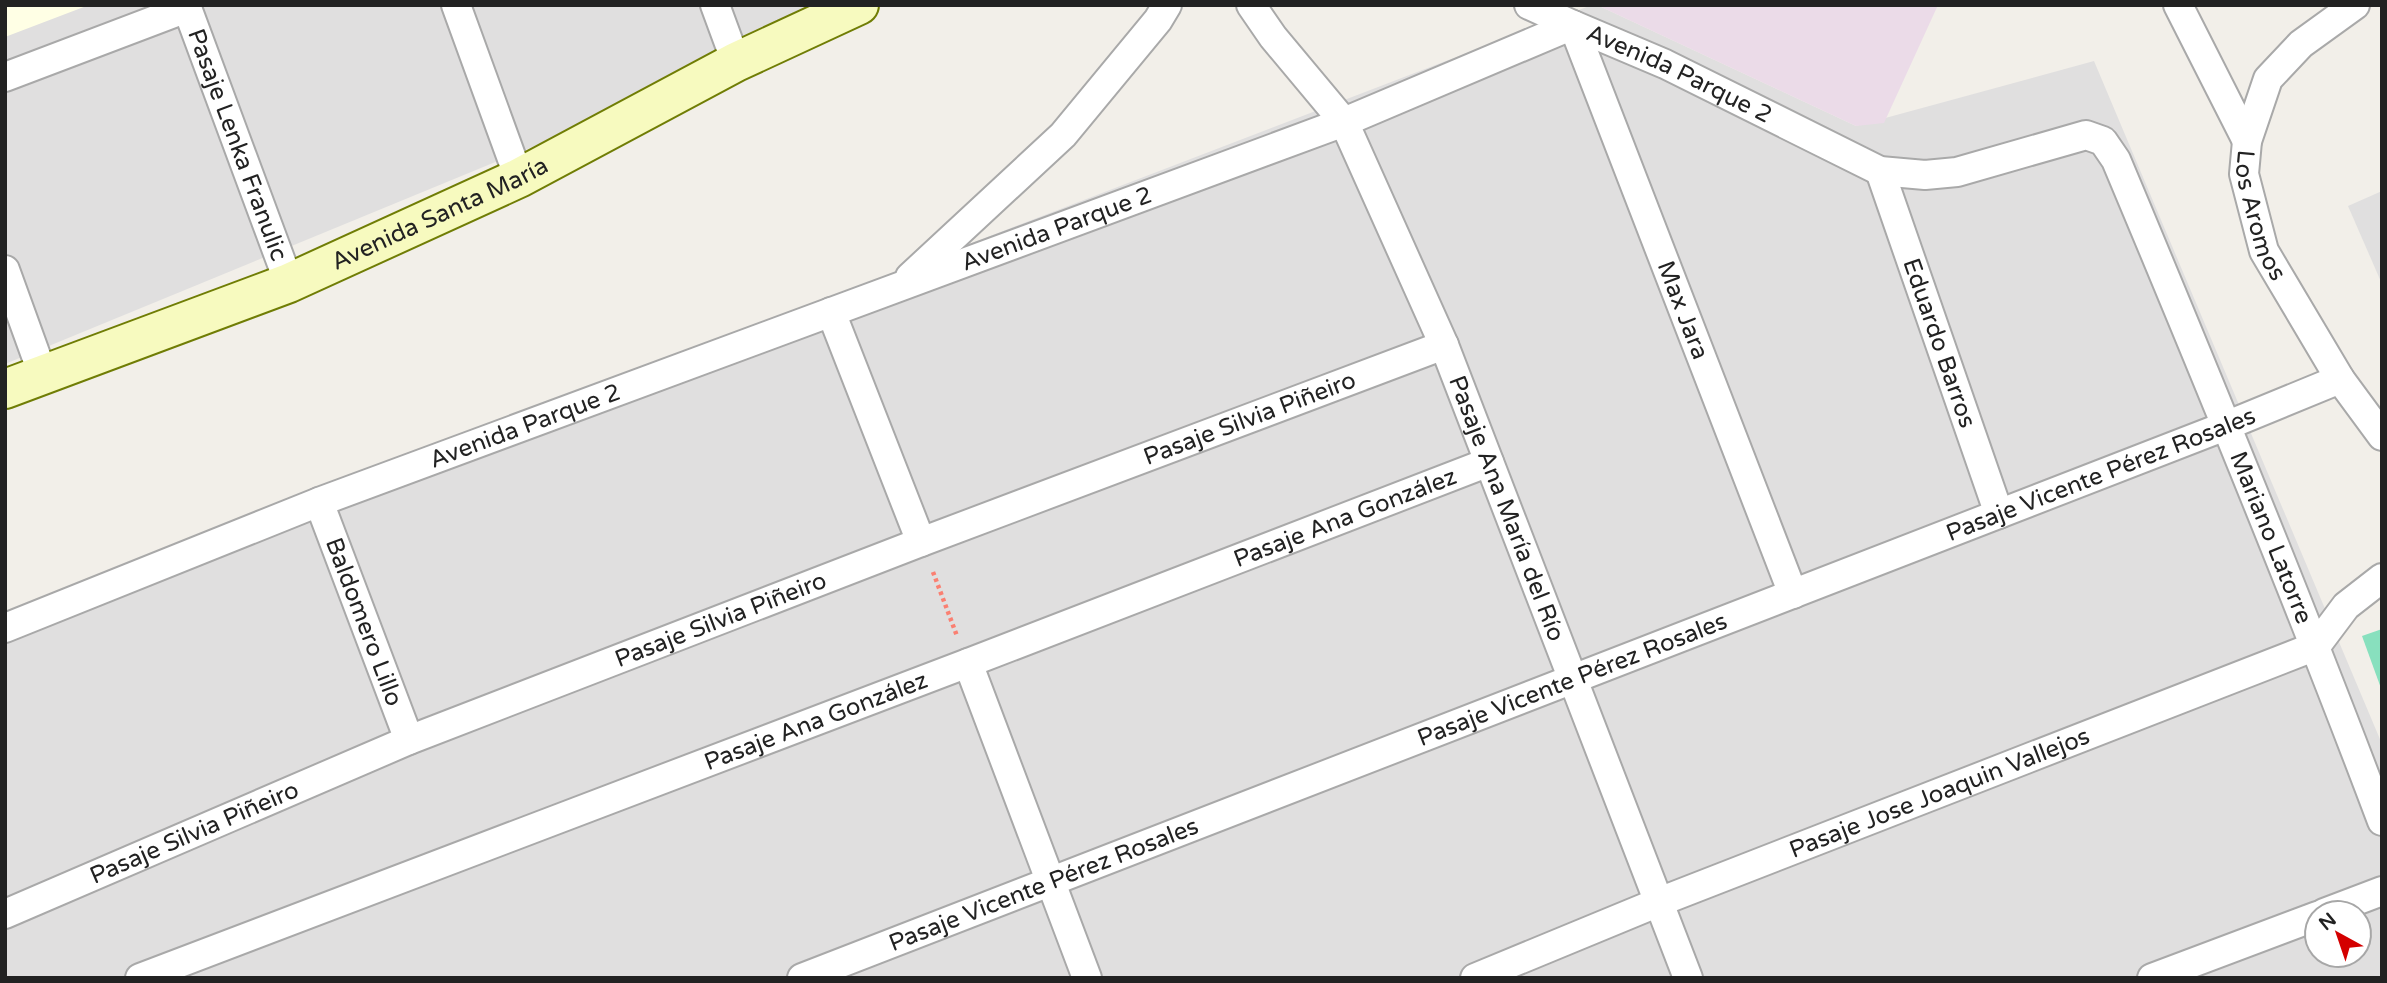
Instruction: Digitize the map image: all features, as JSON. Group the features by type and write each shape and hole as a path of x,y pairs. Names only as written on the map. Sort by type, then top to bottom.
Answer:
{"street":[{"path":"456,5 519,178"},
{"path":"715,5 736,62"},
{"name":"Avenida Santa María","path":"5,389 289,283 519,178 736,62 859,5"},
{"path":"900,286 1063,135 1158,20 1167,5"},
{"name":"Pasaje Ana María del Río","path":"1251,5 1273,37 1344,122 1444,345 1688,978"},
{"path":"1528,5 1573,25"},
{"path":"2178,5 2247,141"},
{"name":"Los Aromos","path":"2355,5 2301,44 2268,79 2247,141 2244,174 2264,251 2340,379 2382,436"},
{"path":"5,77 187,7"},
{"name":"Pasaje Lenka Franulic","path":"187,7 289,283"},
{"name":"Avenida Parque 2","path":"5,628 319,502 1344,122 1573,25 1665,64 1880,171 1926,175 1957,172 2086,135 2103,141"},
{"name":"Max Jara","path":"1573,25 1793,594"},
{"name":"Mariano Latorre","path":"2103,141 2116,160 2228,425 2382,821"},
{"name":"Eduardo Barros","path":"1880,171 1999,514"},
{"path":"5,270 43,375"},
{"path":"831,312 921,542"},
{"name":"Pasaje Silvia Piñeiro","path":"5,914 409,740 921,542 1444,345"},
{"name":"Pasaje Vicente Pérez Rosales","path":"802,978 2228,425 2340,379"},
{"name":"Pasaje Ana González","path":"140,978 1489,462"},
{"name":"Baldomero Lillo","path":"319,502 409,740"},
{"path":"2316,646 2346,606 2382,578"},
{"name":"Pasaje Jose Joaquin Vallejos","path":"1475,978 1659,902 2316,646"},
{"path":"968,663 1087,978"},
{"path":"2361,899 2382,891"},
{"path":"2152,978 2303,921"}],"path":[{"path":"921,542 968,663"}],"shaded area":[{"path":"5,5 860,5 821,28 5,364"},
{"path":"5,5 89,5 5,37"},
{"path":"1592,5 1856,126 2094,61 2382,744 2382,978 5,978 5,614"},
{"path":"1597,5 1938,5 1884,123 1856,126"},
{"path":"2382,191 2382,284 2348,206"}],"green space":[{"path":"2382,629 2382,691 2362,636"}]}
